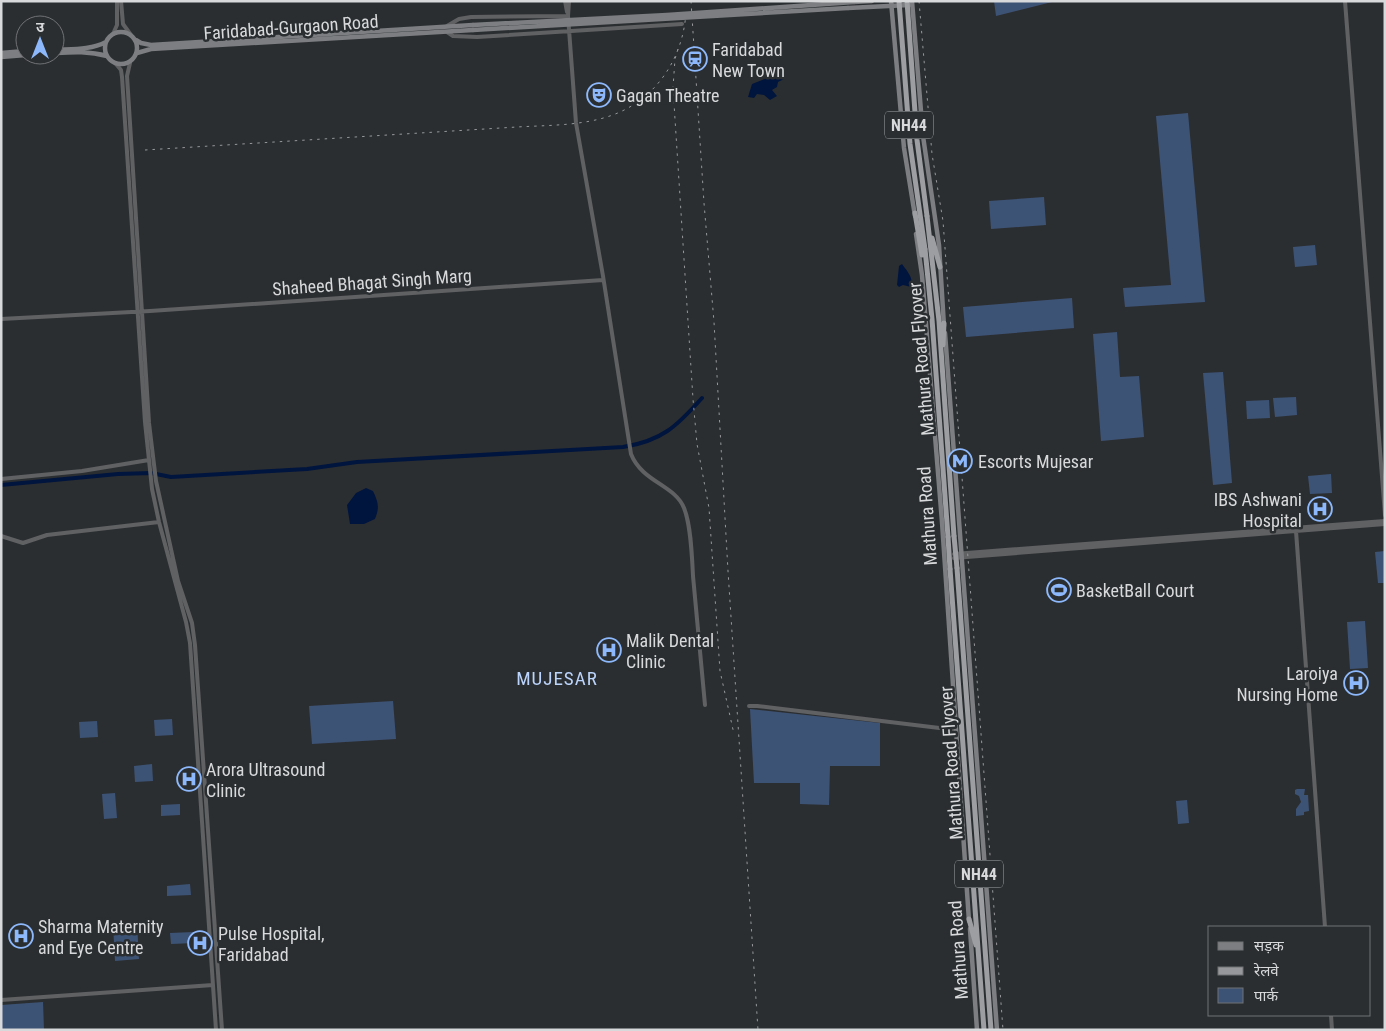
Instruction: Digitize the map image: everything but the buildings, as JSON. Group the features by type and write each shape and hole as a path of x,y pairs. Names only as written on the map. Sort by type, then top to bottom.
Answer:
{"highway":[{"name":"Mathura Road Flyover","path":"899,1 910,144 925,249 937,382 979,956"},
{"name":"NH44","path":"907,1 917,140 929,228 942,365"},
{"path":"915,213 922,255 927,270"},
{"path":"929,228 940,267"},
{"path":"942,365 944,323"},
{"name":"Mathura Road Flyover","path":"942,365 991,1030"},
{"path":"969,918 979,956"},
{"name":"Mathura Road","path":"979,956 984,1030"}],"main road":[{"path":"447,29 848,8 871,1"},
{"path":"473,28 668,15 912,3"},
{"name":"Mathura Road","path":"912,3 923,136 939,245 997,1030"},
{"name":"Mathura Road","path":"891,4 904,148 915,213 922,275 978,1030"},
{"path":"881,6 892,15"},
{"path":"893,24 901,17 910,18 914,22"},
{"name":"Faridabad-Gurgaon Road","path":"136,40 151,45 435,28 447,29"},
{"name":"Faridabad-Gurgaon Road","path":"137,53 151,49 447,29"},
{"path":"65,49 100,45 106,42 113,34 120,32 131,35 136,40 138,46 137,53 130,63 123,65 116,64 107,56 95,53 65,53"},
{"path":"106,42 105,50 107,56"},
{"path":"1,53 15,52"},
{"path":"1,56 15,55"}],"street":[{"path":"113,34 117,25 119,1"},
{"path":"119,1 123,24 131,35"},
{"path":"564,1 568,16"},
{"path":"569,1 568,16 576,122 630,449 634,461 643,473 676,496 685,510 692,563 705,706"},
{"path":"1344,1 1385,515"},
{"path":"568,16 471,17 459,19 447,29 453,36 466,37 656,24 682,24"},
{"path":"130,63 127,76 139,311 152,468 159,522 190,643 216,1030"},
{"path":"116,64 121,70 122,77 149,460 152,468"},
{"name":"Shaheed Bhagat Singh Marg","path":"1,319 603,280"},
{"path":"1,479 82,471 149,460"},
{"path":"154,481 178,581 192,623 195,645 222,1030"},
{"path":"1,536 23,544 47,535 159,522"},
{"path":"944,557 1385,523"},
{"path":"1296,529 1325,926"},
{"path":"749,706 956,730"},
{"path":"1,1000 218,984"},
{"path":"1331,1016 1332,1030"}],"green space":[{"path":"994,1 1056,1 996,16"},
{"path":"1188,113 1205,302 1125,307 1123,288 1171,285 1156,116"},
{"path":"1044,197 1046,225 991,229 989,201"},
{"path":"1315,245 1317,265 1295,267 1293,247"},
{"path":"1072,298 1074,328 966,337 963,307"},
{"path":"1117,332 1120,377 1139,376 1144,437 1101,441 1093,334"},
{"path":"1223,372 1232,483 1213,485 1203,373"},
{"path":"1296,397 1297,415 1275,417 1273,398"},
{"path":"1269,400 1270,418 1247,419 1246,401"},
{"path":"1331,474 1332,493 1310,494 1308,476"},
{"path":"1385,551 1385,583 1378,583 1375,552"},
{"name":"BasketBall Court","path":"1053,582 1064,582 1065,598 1053,599"},
{"path":"1365,621 1368,668 1350,669 1347,622"},
{"path":"393,701 396,739 312,744 309,706"},
{"path":"750,709 880,723 880,766 830,766 829,805 800,804 800,783 754,783"},
{"path":"172,719 173,735 155,736 154,720"},
{"path":"97,721 98,737 80,738 79,722"},
{"path":"152,764 153,781 135,782 134,766"},
{"path":"1297,789 1305,789 1304,795 1308,795 1309,811 1304,812 1304,815 1296,816 1296,809 1301,802 1299,796 1295,794"},
{"path":"115,793 117,818 104,819 102,794"},
{"path":"1187,800 1189,823 1178,824 1176,801"},
{"path":"180,804 180,815 161,816 161,805"},
{"path":"190,884 191,895 167,896 167,886"},
{"path":"137,923 139,959 115,961 113,925"},
{"path":"194,932 194,943 171,944 170,933"},
{"path":"43,1002 44,1030 1,1030 1,1005"}],"shaded area":[{"path":"772,76 782,76 784,79 778,82 777,87 772,90 777,96 770,100 764,95 757,94 754,98 748,97 752,84"},
{"path":"902,264 911,278 911,287 903,285 899,287 897,285 899,266"},
{"path":"366,488 373,491 377,502 378,511 375,519 364,524 350,524 347,505 356,493"}],"waterway":[{"path":"1,485 118,474 151,473 171,477 307,469 357,462 623,447 648,441 668,431 685,417 702,398"}],"railway":[{"path":"691,1 714,322 758,1030"},
{"path":"919,1 932,154 943,221 1003,1030"},
{"path":"145,150 556,125 608,117 620,112 647,95 667,71 675,57 680,42 686,11"},
{"path":"678,49 675,59 673,88 693,399 697,444 709,508 720,671 734,734"}],"place":[{"name":"Faridabad New Town","path":"695,59"},
{"name":"Gagan Theatre","path":"599,95"},
{"name":"Escorts Mujesar","path":"960,461"},
{"name":"IBS Ashwani Hospital","path":"1320,509"},
{"name":"BasketBall Court","path":"1059,590"},
{"name":"Malik Dental Clinic","path":"609,650"},
{"name":"Laroiya Nursing Home","path":"1356,683"},
{"name":"Arora Ultrasound Clinic","path":"189,779"},
{"name":"Sharma Maternity and Eye Centre","path":"21,936"},
{"name":"Pulse Hospital, Faridabad","path":"200,943"}],"district":[{"name":"MUJESAR","path":"557,678"}]}
